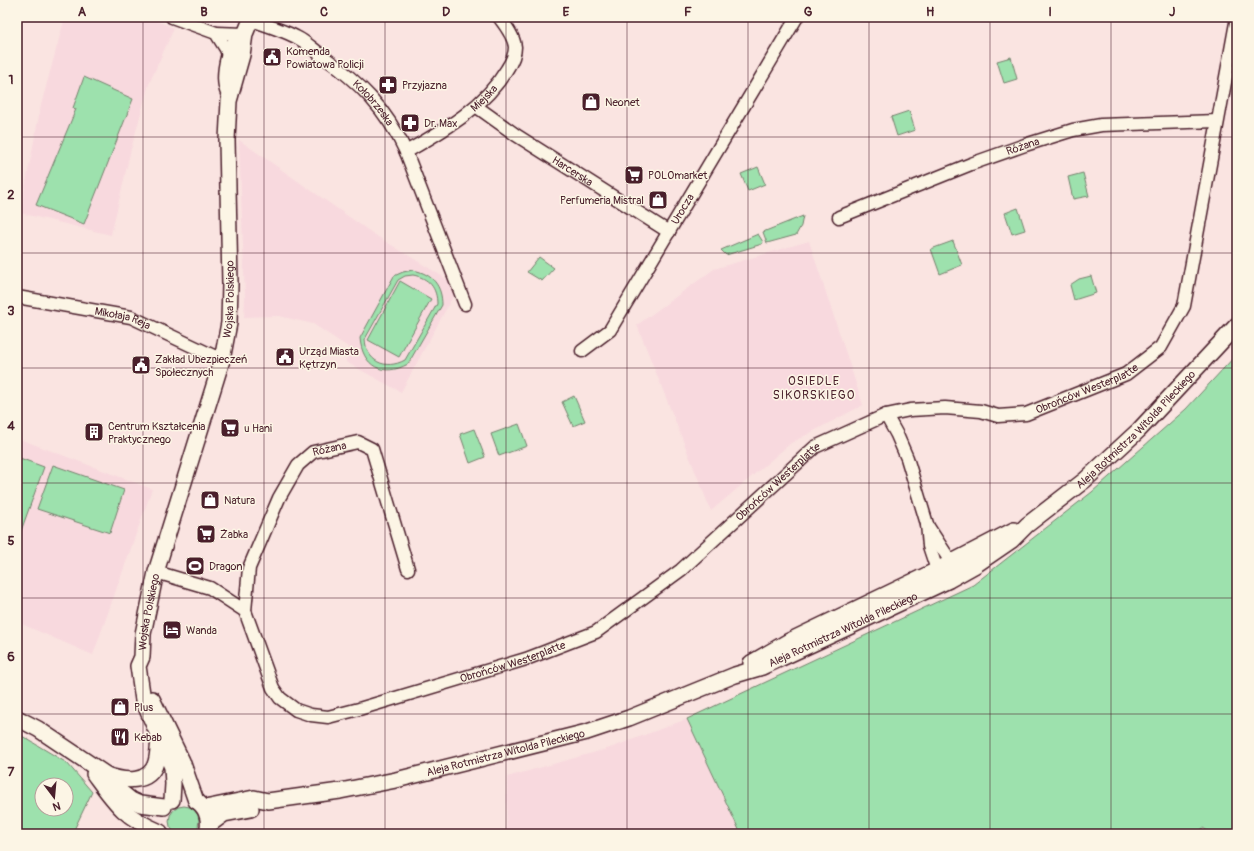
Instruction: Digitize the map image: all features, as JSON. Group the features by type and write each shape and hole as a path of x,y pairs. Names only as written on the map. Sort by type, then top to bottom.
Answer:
{"street":[{"path":"172,17 216,33 245,34"},
{"name":"Miejska","path":"406,152 477,107 499,83 512,60 515,47 512,35 499,17"},
{"name":"Urocza","path":"582,352 610,330 797,17"},
{"name":"Obrońców Westerplatte","path":"245,611 274,688 280,698 289,707 311,715 328,716 359,709 526,659 596,632 681,570 815,447 886,415 928,408 944,408 981,412 998,416 1026,414 1126,374 1161,347 1184,306 1237,17"},
{"name":"Wojska Polskiego","path":"161,833 159,822 168,804 173,784 172,767 159,740 143,700 138,666 142,657 143,634 156,572 222,360 229,323 230,301 227,140 230,96 240,61 245,34 251,18"},
{"name":"Kołobrzeska","path":"251,18 297,37 346,72 365,90 381,110 399,137 406,152 466,304"},
{"path":"216,33 226,49 229,58"},
{"name":"Wojska Polskiego","path":"230,96 226,90 225,76 229,58 237,38 245,34"},
{"name":"Harcerska","path":"477,107 516,134 669,232"},
{"name":"Różana","path":"839,217 971,164 1024,145 1073,130 1101,125 1217,121"},
{"name":"Mikołaja Reja","path":"17,297 131,317 222,360"},
{"name":"Aleja Rotmistrza Witolda Pileckiego","path":"105,774 121,792 131,800 140,804 168,804 184,798 200,804 254,798 268,801 340,791 396,780 587,732 682,698 735,675 768,664 949,580 974,566 1012,540 1026,525 1085,480 1139,430 1237,325"},
{"path":"886,415 907,458 927,524 929,546 937,570 949,580"},
{"name":"Różana","path":"245,611 249,568 252,560 283,491 298,465 313,452 358,442 372,449 408,569"},
{"path":"927,524 951,562 949,580"},
{"name":"Aleja Rotmistrza Witolda Pileckiego","path":"735,675 758,658 789,641 937,570 1006,533 1026,525"},
{"path":"156,572 210,588 245,611"},
{"name":"Wojska Polskiego","path":"142,657 146,666 150,692 156,708 175,744 200,804 207,829"},
{"path":"17,718 105,774 126,780 142,778 147,775 156,762 159,740"},
{"path":"81,758 115,804 138,822 161,833"},
{"name":"Aleja Rotmistrza Witolda Pileckiego","path":"207,829 224,814 255,808 268,801"}],"shaded area":[{"path":"65,17 147,17 174,28 149,84 131,149 111,235 20,213 41,105"},
{"path":"239,140 375,235 453,283 457,289 401,392 346,362 348,347 313,324 279,316 244,317 245,298"},
{"path":"809,241 863,405 791,443 711,511 637,325 714,269"},
{"path":"17,438 152,489 93,655 17,622"},
{"path":"687,719 741,834 506,834 507,777 610,748"}],"green space":[{"path":"1011,57 1017,79 1004,83 997,61"},
{"path":"84,77 133,99 84,224 36,205 76,109 73,108"},
{"path":"909,111 915,130 897,136 891,117"},
{"path":"758,167 765,184 748,191 741,174"},
{"path":"1083,173 1089,196 1073,199 1068,177"},
{"path":"1018,208 1025,230 1012,234 1005,213"},
{"path":"803,216 801,226 796,235 767,243 763,232"},
{"path":"758,234 763,242 762,244 726,255 721,250"},
{"path":"953,241 962,265 940,274 931,249"},
{"path":"539,257 554,268 542,281 527,272"},
{"path":"413,270 426,274 431,278 438,287 442,298 442,305 408,364 390,370 382,369 375,367 369,362 362,348 360,338 394,276","holes":["405,276 419,276 428,281 434,289 437,304 405,360 390,364 378,362 369,353 366,347 365,339 398,280"]},
{"path":"1091,276 1096,293 1074,300 1070,285 1079,279"},
{"path":"400,281 431,299 399,357 368,340"},
{"path":"1237,354 1237,834 1213,834 1203,828 1195,834 741,834 687,719 973,585 1092,492 1186,409"},
{"path":"574,396 585,421 573,426 562,402"},
{"path":"519,424 527,446 499,456 491,434"},
{"path":"474,429 485,457 470,463 460,434"},
{"path":"17,457 44,467 17,542"},
{"path":"53,465 124,490 110,533 37,509"},
{"path":"17,733 67,763 92,792 72,834 17,834"},
{"path":"184,806 195,810 199,821 195,832 184,836 173,832 169,821 173,810"}],"place":[{"name":"Komenda Powiatowa Policji","path":"272,57"},
{"name":"Przyjazna","path":"388,85"},
{"name":"Neonet","path":"591,102"},
{"name":"Dr. Max","path":"410,123"},
{"name":"POLOmarket","path":"634,175"},
{"name":"Perfumeria Mistral","path":"658,200"},
{"name":"Urząd Miasta Kętrzyn","path":"285,357"},
{"name":"Zakład Ubezpieczeń Społecznych","path":"141,365"},
{"name":"u Hani","path":"230,428"},
{"name":"Centrum Kształcenia Praktycznego","path":"94,432"},
{"name":"Natura","path":"210,500"},
{"name":"Żabka","path":"206,534"},
{"name":"Dragon","path":"195,566"},
{"name":"Wanda","path":"172,630"},
{"name":"Plus","path":"120,707"},
{"name":"Kebab","path":"120,737"}],"district":[{"name":"OSIEDLE SIKORSKIEGO","path":"814,388"}]}
